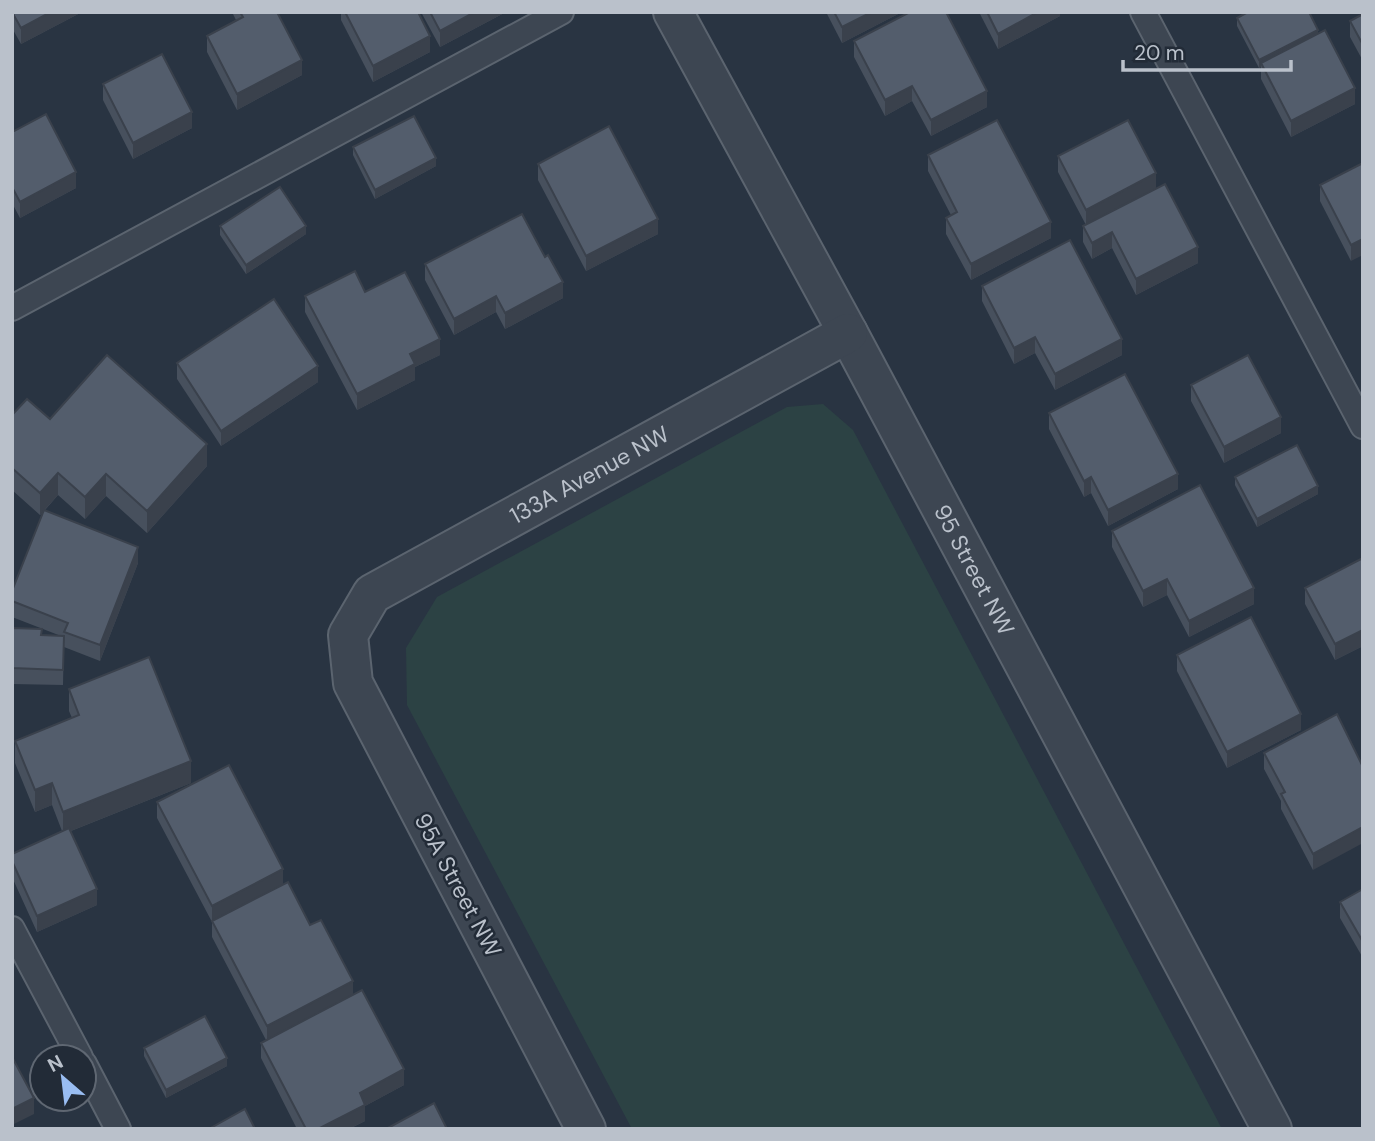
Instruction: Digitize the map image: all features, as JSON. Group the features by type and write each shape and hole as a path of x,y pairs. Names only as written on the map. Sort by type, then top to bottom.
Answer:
{"street":[{"name":"95 Street NW","path":"673,12 1272,1129"},
{"name":"133A Avenue NW","path":"348,635 372,594 848,334"},
{"name":"95A Street NW","path":"348,635 353,682 586,1129"}],"lane":[{"path":"12,308 561,12"},
{"path":"1143,12 1363,426"},
{"path":"12,929 73,1043"},
{"path":"98,1091 118,1129"}],"green space":[{"path":"823,404 853,430 1222,1129 632,1129 407,705 406,648 437,597 787,407"}],"building":[{"path":"12,12 51,12 21,28"},
{"path":"240,12 277,12 302,60 237,94 207,36 243,17"},
{"path":"345,12 418,12 430,36 373,66"},
{"path":"430,12 475,12 440,31"},
{"path":"834,12 872,12 842,27"},
{"path":"910,12 946,12 987,91 931,120 912,86 885,100 854,41"},
{"path":"987,12 1038,12 998,34"},
{"path":"1248,12 1309,12 1318,30 1259,60 1237,18"},
{"path":"1363,14 1363,45 1350,21"},
{"path":"1325,30 1355,88 1291,121 1261,63"},
{"path":"162,54 192,112 133,143 103,84"},
{"path":"46,114 76,172 20,202 12,187 12,132"},
{"path":"414,116 436,158 375,190 353,147"},
{"path":"997,120 1051,222 971,264 946,218 957,212 928,155"},
{"path":"1128,120 1156,173 1086,210 1058,156"},
{"path":"609,126 658,219 586,256 538,164"},
{"path":"1363,163 1363,239 1351,245 1320,185"},
{"path":"1165,184 1198,247 1136,279 1112,232 1092,243 1083,226"},
{"path":"280,187 306,226 246,265 220,226"},
{"path":"522,214 545,257 548,255 563,282 505,313 496,296 454,319 425,264"},
{"path":"1070,240 1122,339 1055,374 1035,337 1014,348 982,286"},
{"path":"355,271 365,292 405,272 440,339 410,354 415,364 357,394 305,296"},
{"path":"274,299 318,366 221,431 177,363"},
{"path":"107,355 207,444 147,511 106,474 85,497 58,473 40,493 12,468 12,415 27,399 50,419"},
{"path":"1248,355 1281,417 1224,447 1191,385"},
{"path":"1125,374 1178,474 1108,510 1091,477 1084,481 1049,413"},
{"path":"1297,445 1318,486 1257,519 1235,477"},
{"path":"1200,485 1254,588 1189,621 1167,579 1143,591 1112,531"},
{"path":"44,510 138,547 100,645 64,632 68,623 12,601 12,591"},
{"path":"1363,558 1363,630 1335,644 1305,588"},
{"path":"1251,617 1301,714 1227,752 1177,655"},
{"path":"12,628 42,629 41,635 64,636 63,670 12,668"},
{"path":"149,657 191,761 63,812 52,783 35,790 15,741 79,715 69,689"},
{"path":"1337,714 1363,767 1363,827 1313,854 1281,794 1285,792 1264,753"},
{"path":"229,765 283,869 212,906 157,802"},
{"path":"69,828 97,889 37,916 12,861 12,854"},
{"path":"288,882 310,925 321,920 353,981 267,1026 212,921"},
{"path":"1363,889 1363,942 1340,902"},
{"path":"362,990 404,1069 360,1093 365,1105 318,1129 306,1129 261,1043"},
{"path":"205,1016 227,1058 166,1090 144,1048"},
{"path":"12,1057 28,1087 28,1101 12,1109"},
{"path":"434,1103 447,1129 386,1129"},
{"path":"245,1109 255,1129 209,1129"}]}
